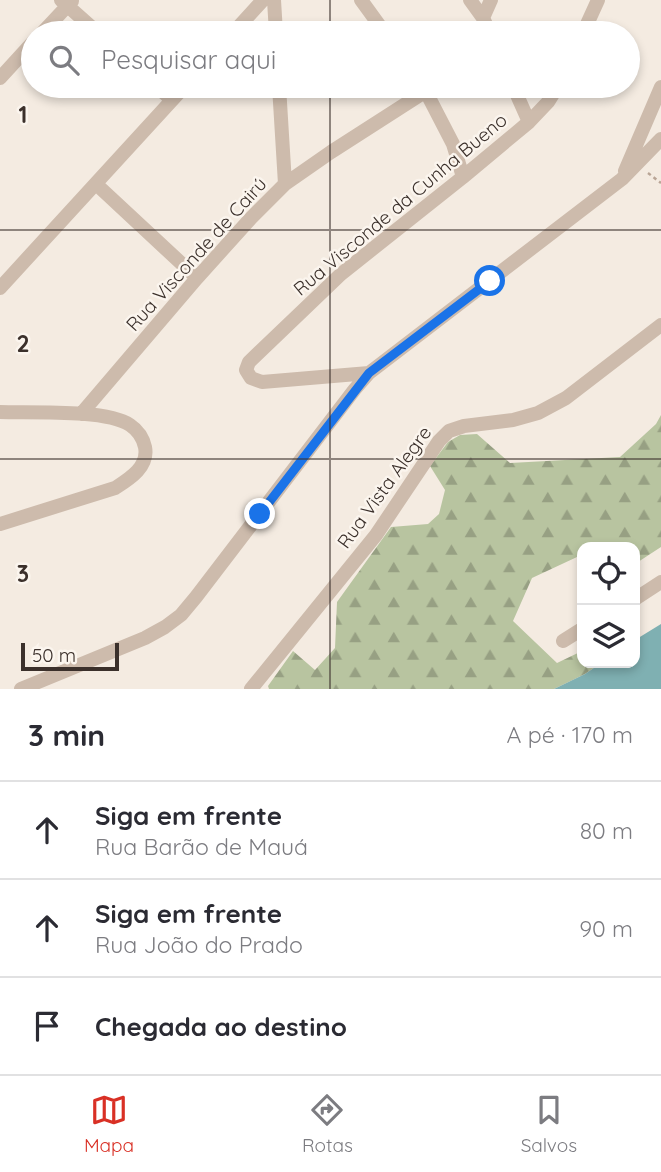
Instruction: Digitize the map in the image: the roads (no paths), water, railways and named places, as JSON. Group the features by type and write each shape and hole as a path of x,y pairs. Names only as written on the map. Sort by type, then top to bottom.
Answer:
{"street":[{"path":"244,21 263,0"},
{"path":"274,0 275,21"},
{"path":"361,0 377,21"},
{"path":"470,0 484,21"},
{"path":"483,18 491,0"},
{"path":"588,21 598,0"},
{"path":"52,21 67,2 86,21"},
{"path":"0,78 21,55"},
{"path":"622,179 661,87"},
{"path":"0,288 172,100 170,98"},
{"path":"280,98 285,184"},
{"name":"Rua Visconde de Cairú","path":"81,414 197,278 285,184 410,98"},
{"path":"430,98 453,144 463,177"},
{"path":"518,98 529,122"},
{"name":"Rua Visconde da Cunha Bueno","path":"369,373 262,382 251,378 246,370 250,362 331,283 529,122 550,98"},
{"path":"21,689 145,638 181,615 369,373 622,179 661,139"},
{"path":"96,184 197,278"},
{"name":"Rua Vista Alegre","path":"251,689 376,535 439,441 449,431 464,426 513,421 538,413 566,398 661,325"},
{"path":"0,412 112,417 131,425 143,437 146,453 141,468 115,488 0,524"},
{"path":"640,596 661,583"},
{"path":"563,641 577,632"}],"water":[{"path":"661,624 661,689 554,689 594,668 640,668 640,637"}]}
